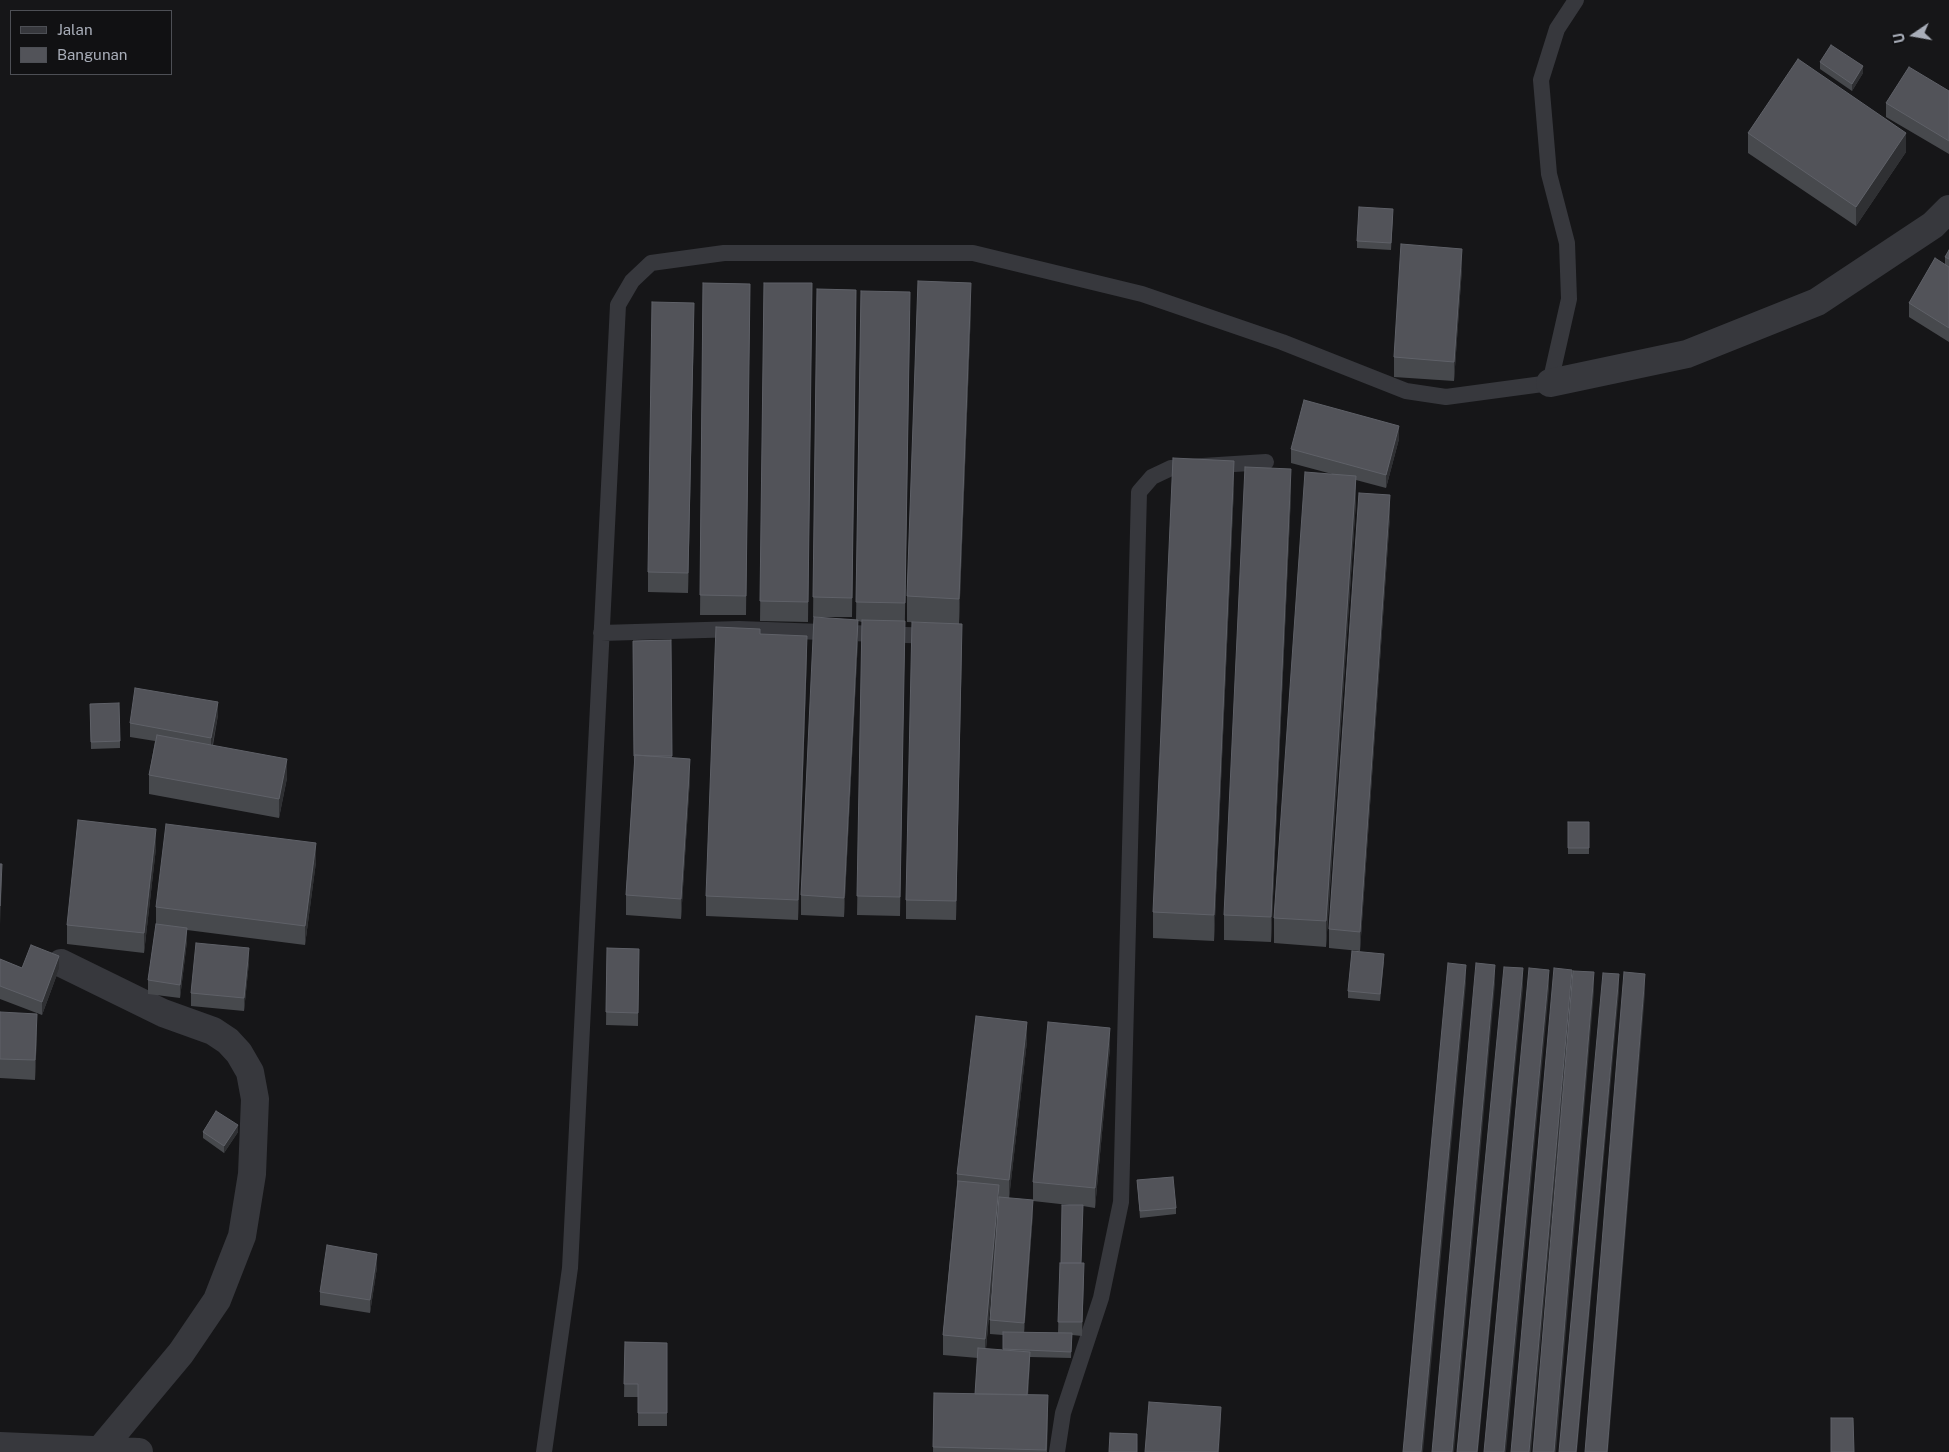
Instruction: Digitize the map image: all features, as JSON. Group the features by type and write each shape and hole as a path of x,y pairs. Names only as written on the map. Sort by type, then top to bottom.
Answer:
{"street":[{"path":"1550,383 1687,354 1817,302 1934,225 1949,209"},
{"path":"61,963 163,1013 213,1031 228,1041 239,1053 250,1072 255,1099 252,1174 242,1236 217,1300 181,1353 100,1450"},
{"path":"0,1446 139,1452"}],"lane":[{"path":"544,1452 570,1268 618,306 632,281 650,263 724,252 973,253 1142,294 1282,342 1406,391 1446,397 1550,383 1569,299 1567,243 1549,174 1541,80 1557,29 1576,0"},
{"path":"1057,1452 1063,1413 1101,1298 1121,1202 1139,492 1152,477 1171,468 1266,462"},
{"path":"601,633 739,629 946,637"}],"building":[{"path":"1831,45 1863,66 1852,84 1820,62"},
{"path":"1798,59 1906,133 1856,207 1748,133"},
{"path":"1909,67 1949,91 1949,141 1886,103"},
{"path":"1359,207 1393,209 1391,243 1357,241"},
{"path":"1401,244 1462,249 1454,362 1394,357"},
{"path":"1949,250 1949,259 1945,257"},
{"path":"1935,258 1949,267 1949,328 1909,303"},
{"path":"918,281 971,283 959,599 907,596"},
{"path":"703,283 750,284 746,596 700,595"},
{"path":"764,283 812,283 808,602 760,601"},
{"path":"817,289 856,290 852,598 813,597"},
{"path":"861,291 910,292 905,603 856,602"},
{"path":"652,302 694,303 688,573 648,572"},
{"path":"1304,400 1399,426 1386,475 1291,449"},
{"path":"1173,458 1234,461 1214,915 1153,912"},
{"path":"1245,467 1291,469 1271,917 1224,915"},
{"path":"1305,472 1356,476 1326,921 1274,918"},
{"path":"1359,493 1390,495 1360,932 1329,929"},
{"path":"814,617 858,620 844,898 801,895"},
{"path":"862,620 905,621 900,897 857,896"},
{"path":"912,622 962,624 956,901 906,900"},
{"path":"716,627 760,629 760,634 807,636 798,900 706,896"},
{"path":"671,640 672,756 634,756 633,641"},
{"path":"135,688 218,702 211,738 130,723"},
{"path":"119,703 120,741 91,742 90,704"},
{"path":"157,735 287,759 279,799 149,775"},
{"path":"635,755 690,759 681,899 626,895"},
{"path":"78,820 156,829 144,933 67,925"},
{"path":"1568,822 1589,822 1589,848 1568,848"},
{"path":"166,824 316,843 305,926 156,907"},
{"path":"0,864 2,864 0,906"},
{"path":"156,924 187,928 180,985 148,980"},
{"path":"196,943 249,948 244,998 191,993"},
{"path":"31,945 59,956 42,1002 0,986 0,959 22,968"},
{"path":"607,948 639,949 638,1013 606,1012"},
{"path":"1352,951 1384,954 1380,994 1348,991"},
{"path":"1448,963 1466,965 1421,1452 1403,1452"},
{"path":"1476,963 1495,965 1452,1452 1432,1452"},
{"path":"1504,967 1523,968 1477,1452 1457,1452"},
{"path":"1529,968 1549,970 1504,1452 1484,1452"},
{"path":"1554,968 1572,970 1529,1452 1511,1452"},
{"path":"1573,971 1594,972 1554,1452 1533,1452"},
{"path":"1624,972 1645,974 1607,1452 1585,1452"},
{"path":"1603,973 1619,974 1576,1452 1559,1452"},
{"path":"0,1012 37,1014 35,1060 0,1059"},
{"path":"976,1016 1027,1022 1009,1180 957,1174"},
{"path":"1048,1022 1110,1028 1095,1188 1033,1182"},
{"path":"216,1111 238,1125 224,1146 203,1132"},
{"path":"1173,1177 1176,1208 1140,1211 1137,1180"},
{"path":"958,1181 999,1185 985,1339 943,1335"},
{"path":"999,1197 1033,1200 1024,1323 990,1320"},
{"path":"1062,1205 1083,1205 1081,1263 1061,1263"},
{"path":"327,1245 377,1254 370,1300 320,1292"},
{"path":"1060,1263 1084,1263 1082,1322 1058,1322"},
{"path":"1003,1332 1072,1333 1071,1352 1003,1349"},
{"path":"625,1342 667,1343 667,1413 638,1413 638,1384 624,1384"},
{"path":"978,1348 1030,1352 1027,1395 975,1394"},
{"path":"934,1393 1048,1395 1046,1450 933,1447"},
{"path":"1149,1402 1221,1407 1218,1452 1145,1452"},
{"path":"1831,1418 1853,1418 1854,1452 1831,1452"},
{"path":"1110,1433 1137,1434 1137,1452 1109,1452"}]}
